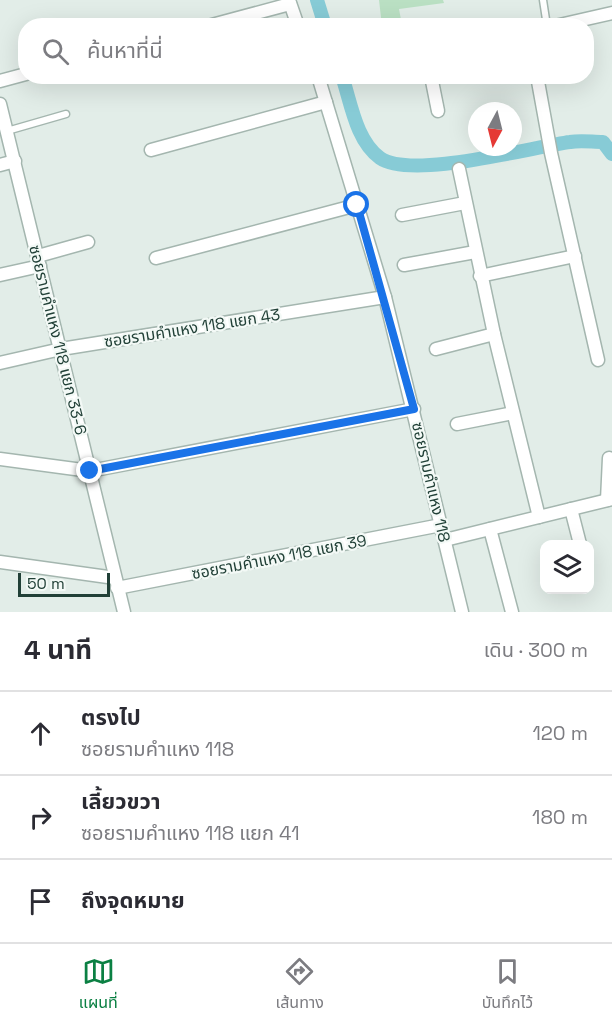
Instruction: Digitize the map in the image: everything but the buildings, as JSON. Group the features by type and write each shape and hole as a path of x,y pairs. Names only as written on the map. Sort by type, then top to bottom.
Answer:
{"street":[{"path":"235,18 289,2 295,18"},
{"path":"590,18 612,13"},
{"path":"0,81 18,76"},
{"name":"ซอยรามคำแหง 118","path":"323,84 326,102 385,297 462,612"},
{"path":"433,84 438,111"},
{"path":"538,84 551,153 598,360"},
{"path":"150,150 326,102"},
{"name":"ซอยรามคำแหง 118 แยก 33-6","path":"0,104 124,612"},
{"path":"0,165 15,161"},
{"path":"459,170 480,276 539,517"},
{"path":"402,215 465,202"},
{"path":"156,258 357,205"},
{"path":"0,275 88,242"},
{"path":"404,265 475,252"},
{"path":"480,276 574,256"},
{"name":"ซอยรามคำแหง 118 แยก 43","path":"0,363 60,349 385,297"},
{"path":"436,349 494,334"},
{"path":"0,459 90,471 414,409"},
{"path":"457,424 513,413"},
{"path":"445,540 609,500 609,458"},
{"path":"571,509 579,540"},
{"name":"ซอยรามคำแหง 118 แยก 39","path":"0,562 116,583 441,525"},
{"path":"490,530 512,612"}],"lane":[{"path":"543,0 546,18"},
{"path":"7,131 66,114"}],"green space":[{"path":"379,0 443,0 444,3 399,9 401,18 381,18"}],"waterway":[{"path":"317,0 323,18"},
{"path":"344,84 355,121 365,142 380,158 396,164 444,164 578,141 603,142 612,154"}],"route":[{"path":"90,471 414,409 385,297 357,205"}]}
